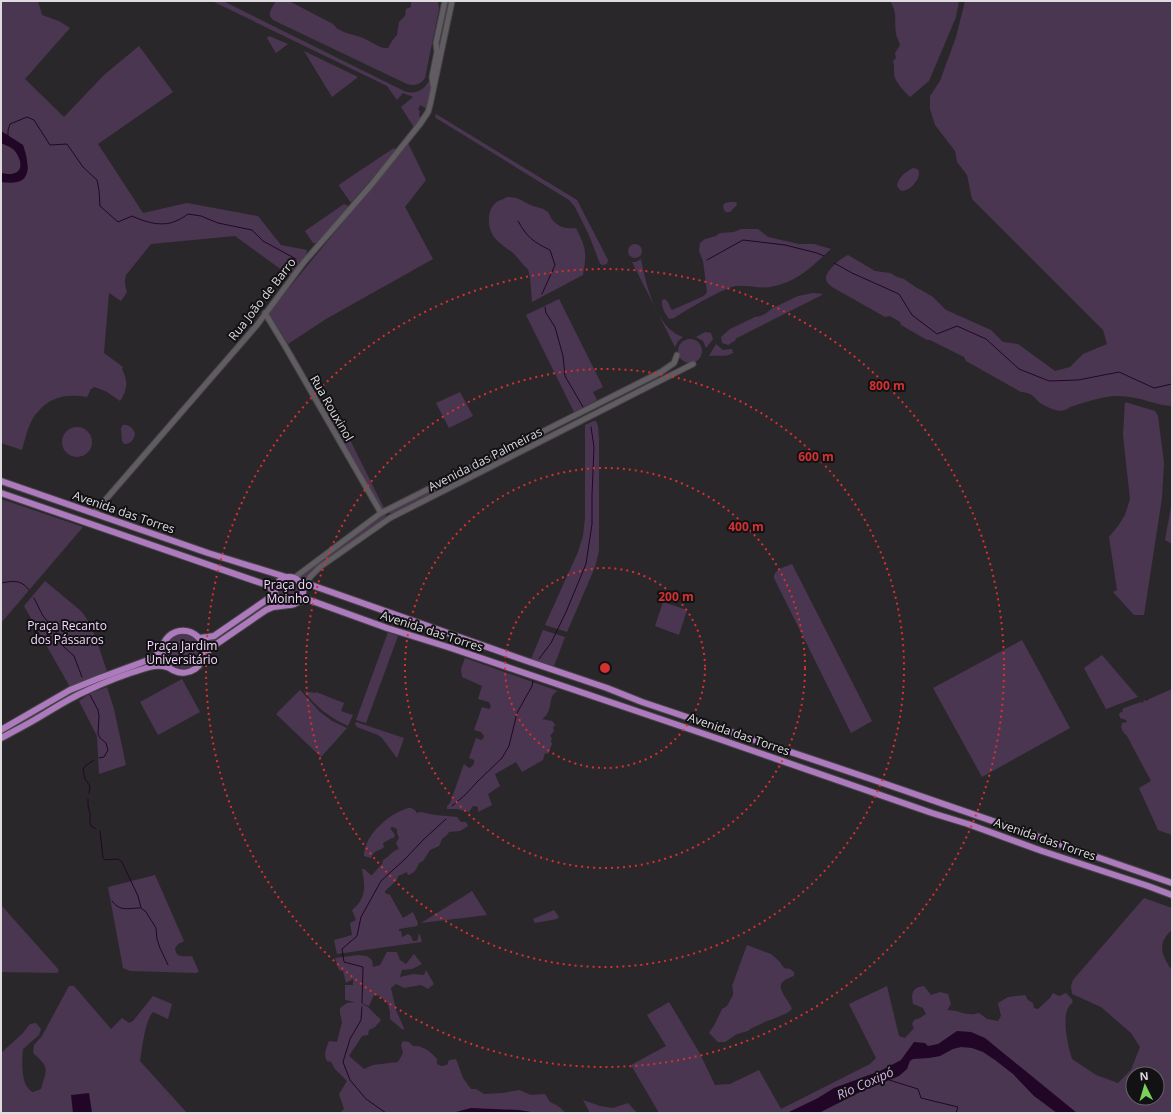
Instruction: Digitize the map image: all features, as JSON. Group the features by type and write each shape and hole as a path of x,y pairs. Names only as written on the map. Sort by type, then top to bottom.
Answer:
{"main road":[{"name":"Avenida das Torres","path":"1,481 208,553 286,577"},
{"path":"2,494 3,488 7,486 48,498"},
{"name":"Avenida das Torres","path":"2,494 264,584 275,593"},
{"path":"168,550 175,550 200,559 208,553"},
{"path":"1,738 86,691 147,667 158,666 169,668 177,672 187,673 196,668 209,650 215,645 261,612 273,607 289,605 300,600 303,593 302,585 297,580 286,577 278,582 275,593 214,636 208,638 198,638"},
{"name":"Avenida das Torres","path":"297,580 624,695 1172,883"},
{"path":"275,593 280,602 289,605"},
{"name":"Avenida das Torres","path":"297,602 309,600 316,602 387,628 620,705 932,813 968,824 1042,851 1172,894"},
{"path":"1,730 70,690 151,659 159,653 167,638 176,632 188,632 198,638 204,650 203,660"},
{"path":"162,648 164,662 169,668"},
{"path":"598,698 605,695 607,688"},
{"path":"620,705 618,702 624,695"},
{"path":"932,813 937,809 940,803"},
{"path":"944,817 946,810 950,807"},
{"path":"1153,888 1158,886 1160,879"}],"street":[{"name":"Rua João de Barro","path":"433,90 432,77 437,52 436,43 445,1"},
{"name":"Rua João de Barro","path":"94,514 257,325 304,262 372,184 420,124 429,109 452,1"},
{"name":"Rua Rouxinol","path":"265,313 326,416 381,514"},
{"name":"Avenida das Palmeiras","path":"297,580 381,514 645,380 671,366 675,362 677,355"},
{"name":"Avenida das Palmeiras","path":"303,593 310,577 320,567 390,518 693,364"},
{"path":"645,380 648,387"}],"green space":[{"path":"1,1 38,1 42,15 59,21 70,28 25,79 64,117 104,75 139,46 173,92 98,144 143,213 187,203 258,216 281,245 307,250 306,257 290,276 235,236 151,244 126,275 125,284 127,292 121,301 109,293 104,353 123,367 122,369 126,381 126,389 120,401 107,392 95,387 91,389 87,397 66,396 48,403 33,417 27,431 22,450 1,443 1,182 16,182 22,180 28,169 23,145 1,131"},
{"path":"212,1 223,1 404,91 412,93 421,90 429,81 432,86 428,109 420,105 418,110 420,111 419,116 423,118 415,129 401,107 413,97 403,93 397,100 387,86"},
{"path":"276,1 289,1 333,24 343,32 364,38 380,47 388,48 397,35 399,22 405,16 406,9 411,7 411,1 438,1 439,9 425,78 417,84 407,84 273,20 270,13"},
{"path":"890,1 959,1 956,17 929,81 910,97 896,81 894,76 893,61 896,58 895,53 900,45 896,34 895,13"},
{"path":"965,1 1172,1 1172,406 1135,398 1114,396 1092,400 1059,411 1051,409 1040,403 1030,394 1021,392 966,361 964,357 930,340 927,340 901,325 900,322 890,316 885,317 832,287 828,283 826,276 828,272 841,259 848,255 875,271 890,273 904,279 933,297 946,310 991,330 1003,342 1018,344 1055,371 1070,367 1083,354 1107,344 1103,330 972,199 967,175 957,162 955,151 935,125 930,109 930,96 940,81 956,37"},
{"path":"269,36 288,44 276,53 267,38"},
{"path":"304,51 358,77 332,97"},
{"path":"436,114 577,200 608,260 607,264 600,264 589,235 575,207 569,200 436,118"},
{"path":"1,143 13,149 19,157 21,164 19,170 15,173 1,173"},
{"path":"408,143 426,180 405,207 433,259 326,319 288,344 269,312"},
{"path":"394,148 396,150 351,203 339,186 340,184"},
{"path":"913,168 919,171 918,178 911,187 901,191 897,186 900,178"},
{"path":"507,197 518,199 548,212 551,218 562,227 576,228 585,250 583,275 532,302 528,269 513,253 494,237 490,228 489,218 491,209 498,201"},
{"path":"736,202 737,205 730,212 726,212 723,206 725,203"},
{"path":"344,204 348,206 348,208 319,243 313,243 305,231"},
{"path":"741,229 758,229 768,237 799,244 814,244 831,249 804,273 780,285 770,287 736,286 705,300 674,318 669,319 662,305 662,300 665,299 668,302 672,310 704,296 707,292 703,261 699,251 700,243 705,239 716,236 720,233 734,232"},
{"path":"635,244 640,246 642,251 640,256 635,258 630,256 628,251 630,246"},
{"path":"641,259 645,278 654,305 632,262 636,262"},
{"path":"813,293 823,294 735,339 736,340 728,345 722,343 721,337 730,329 760,316 798,296"},
{"path":"559,299 603,387 593,392 597,400 574,412 526,315"},
{"path":"658,313 673,332 683,337 678,341 675,347"},
{"path":"705,332 711,333 713,339 706,348 703,341 696,337"},
{"path":"690,339 699,342 702,351 699,360 690,363 681,360 678,351 681,342"},
{"path":"716,344 723,350 732,349 733,353 727,355 709,356"},
{"path":"460,392 473,416 449,428 436,403"},
{"path":"1125,402 1155,411 1158,416 1164,463 1162,498 1144,615 1134,615 1113,592 1117,590 1109,537 1125,515 1130,499 1123,435"},
{"path":"337,414 384,509 382,509 330,418"},
{"path":"596,421 598,426 599,440 599,551 595,567 567,632 545,625 578,552 583,536 585,517 585,425"},
{"path":"123,425 130,427 135,434 134,438 128,444 124,444 122,441 121,428"},
{"path":"77,427 83,428 91,436 91,448 83,456 77,457 71,456 63,448 62,442 63,436 71,428"},
{"path":"453,479 455,482 451,485 392,514 388,512 394,508"},
{"path":"1,499 83,527 1,623"},
{"path":"1172,501 1172,544 1165,540"},
{"path":"384,515 387,516 316,568 306,581 297,579"},
{"path":"792,564 872,721 851,733 774,578 774,575 778,570"},
{"name":"Praça do Moinho","path":"288,579 297,582 300,591 297,600 288,603 279,600 276,591 279,582"},
{"name":"Praça Recanto dos Pássaros","path":"45,581 81,611 86,617 107,671 70,687 24,606"},
{"path":"268,602 272,607 257,612 208,649 206,641 224,634"},
{"path":"663,602 687,610 679,635 655,626"},
{"path":"543,630 565,637 554,666 531,659"},
{"path":"388,632 398,636 366,723 356,720"},
{"name":"Praça Jardim Universitário","path":"179,633 192,635 197,639 202,651 199,663 189,670 176,671 166,663 164,648 166,641"},
{"path":"1022,640 1070,728 982,777 933,688"},
{"path":"1102,655 1138,697 1106,709 1084,668"},
{"path":"465,658 558,691 552,696 548,712 542,719 552,721 555,726 553,727 554,731 550,736 552,738 552,744 548,754 545,753 543,760 522,772 516,762 495,774 500,786 488,794 492,805 478,812 478,807 475,806 473,806 469,812 457,809 447,809 464,764 469,768 474,764 474,760 469,758 476,738 481,740 483,739 484,736 481,732 474,730 482,707 489,709 491,707 489,702 478,699 482,686 462,677 461,669"},
{"path":"182,679 200,712 158,735 140,702"},
{"path":"107,687 114,709 126,765 99,774 97,736 79,701 91,693"},
{"path":"1172,689 1172,835 1158,830 1139,788 1151,781 1127,736 1122,730 1122,723 1127,722 1126,720 1120,718 1119,714 1123,712 1122,710 1124,708 1141,702 1143,703 1144,700 1147,701"},
{"path":"300,690 320,712 332,721 347,728 321,757 276,714"},
{"path":"304,691 316,692 344,703 341,711 353,715 348,726 323,711"},
{"path":"356,722 404,738 397,758 382,738 357,727 355,724"},
{"path":"408,808 416,811 416,813 421,812 457,817 461,822 466,822 468,826 460,831 449,832 442,839 439,846 430,850 423,861 419,863 414,872 408,875 407,872 398,876 397,880 385,891 385,893 390,895 403,918 413,912 418,923 417,926 399,929 402,937 408,934 411,936 413,941 417,941 419,934 422,941 337,954 334,940 352,935 350,923 356,920 352,910 360,901 364,891 362,869 372,875 382,864 383,860 399,849 396,843 399,838 397,829 393,827 390,828 395,835 394,838 383,843 384,847 375,852 371,858 364,856 367,844 374,832 383,822 400,811"},
{"path":"155,875 184,941 178,944 175,948 176,952 181,956 192,956 199,972 130,971 123,968 108,887"},
{"path":"472,891 487,915 421,923"},
{"path":"1144,898 1172,908 1172,930 1164,939 1162,949 1172,970 1172,1113 659,1113 631,1065 666,1046 647,1015 669,1002 699,1052 715,1085 730,1084 759,1070 781,1109 870,1064 876,1058 849,1004 887,986 899,1036 905,1038 914,1028 912,1024 914,1020 926,1014 923,1008 913,1004 912,1000 913,992 915,989 920,987 924,986 931,995 940,992 948,994 951,1004 947,1010 966,1014 979,1013 987,1019 998,1021 1001,1016 998,1003 1008,997 1025,995 1028,1000 1033,1003 1034,1008 1038,1009 1050,998 1053,993 1059,996 1066,993 1073,1002 1067,1010 1066,1016 1066,1028 1072,1059 1096,1075 1118,1083 1125,1076 1125,1106 1165,1106 1165,1066 1133,1066 1140,1047 1131,1033 1101,1007 1072,994 1071,986 1073,980"},
{"path":"1,905 59,970 57,973 1,972"},
{"path":"554,910 559,917 557,919 535,923 533,919"},
{"path":"747,945 771,954 784,968 790,969 794,972 794,976 785,980 781,986 781,990 792,1009 787,1013 748,1031 737,1034 725,1042 718,1042 709,1033 722,1009 727,1006 733,995 732,986"},
{"path":"387,952 397,952 400,960 406,964 414,954 422,964 412,969 402,970 400,977 413,974 424,975 426,970 434,984 428,989 421,985 404,988 396,984 391,988 396,1010 404,1028 403,1030 390,1019 388,1004 380,996 374,995 369,1006 361,1003 368,1007 381,1020 375,1027 369,1030 368,1035 362,1036 349,1056 364,1069 373,1065 398,1062 403,1053 401,1045 403,1041 409,1042 413,1046 423,1048 429,1052 437,1059 437,1064 441,1066 447,1065 449,1060 456,1059 463,1078 471,1089 476,1089 484,1094 519,1090 531,1095 545,1094 550,1102 558,1106 566,1113 340,1113 344,1109 339,1094 347,1081 335,1069 331,1062 327,1061 325,1051 329,1041 337,1042 342,1022 340,1008 347,1003 355,1002 345,1000 345,985 353,985 353,979 346,983 343,971 339,970 335,958 358,955 367,956 372,960 373,967 380,965"},
{"path":"69,986 74,986 111,1029 122,1018 129,1023 133,1021 153,996 172,1004 168,1019 153,1012 150,1016 144,1035 140,1061 187,1113 1,1113 1,1053 22,1034 30,1024 36,1023 41,1029 39,1035 23,1049 22,1069 24,1080 29,1089 33,1092 41,1089 46,1069 45,1065 33,1053 34,1045 42,1036"},
{"path":"583,1100 600,1106 613,1108 628,1103 637,1113 590,1113"}],"water":[{"path":"1,131 23,145 28,168 24,179 19,182 1,182 1,173 15,173 19,170 21,164 15,151 1,143"},
{"name":"Rio Coxipó","path":"957,1031 971,1032 985,1038 1077,1113 1057,1113 1034,1096 1013,1074 995,1060 983,1052 972,1048 961,1047 953,1049 940,1056 913,1059 910,1061 907,1069 899,1076 862,1091 819,1113 787,1113 818,1098 834,1088 880,1071 901,1060 914,1042 925,1043 928,1046 938,1044"},
{"path":"89,1093 92,1113 73,1113 71,1095"},
{"path":"471,1108 519,1110 537,1113 452,1113"}],"waterway":[{"path":"8,137 10,124 27,117 34,120 50,145 67,144 83,167 97,180 100,206 118,222 132,216 148,222 166,224 179,220 188,214 201,216 218,223 252,230 263,241 296,259"},
{"path":"518,221 524,231 531,238 550,250 555,265 542,294"},
{"path":"707,260 743,240 785,245 824,256"},
{"path":"834,263 852,273 899,294 912,315 937,334 957,326 986,339 1019,369 1049,381 1078,380 1119,372 1154,388 1172,384"},
{"path":"545,307 546,313 555,327 563,356 565,376 583,407"},
{"path":"539,659 551,643 586,564 592,524 594,447 591,427"},
{"path":"1,583 13,581 20,582 29,590"},
{"path":"34,598 43,616 55,630 63,646 74,656 82,677"},
{"path":"452,806 502,758 509,746 517,713 532,686 533,681"},
{"path":"90,695 98,710 98,734 106,743 108,750 104,757 99,758"},
{"path":"89,793 90,786 85,779 83,769 94,760"},
{"path":"88,799 90,824 96,829"},
{"path":"362,1003 363,967 344,962 342,949 357,936 361,917 381,881 446,819"},
{"path":"100,831 103,858 105,860 118,859 122,862 138,896 141,908 146,912 156,928 157,939 168,965"},
{"path":"112,901 121,908 140,908"},
{"path":"362,1007 361,1020 350,1039 343,1062 350,1080 366,1099 386,1113"},
{"path":"889,1080 918,1089 921,1098 958,1107 956,1113"}]}
